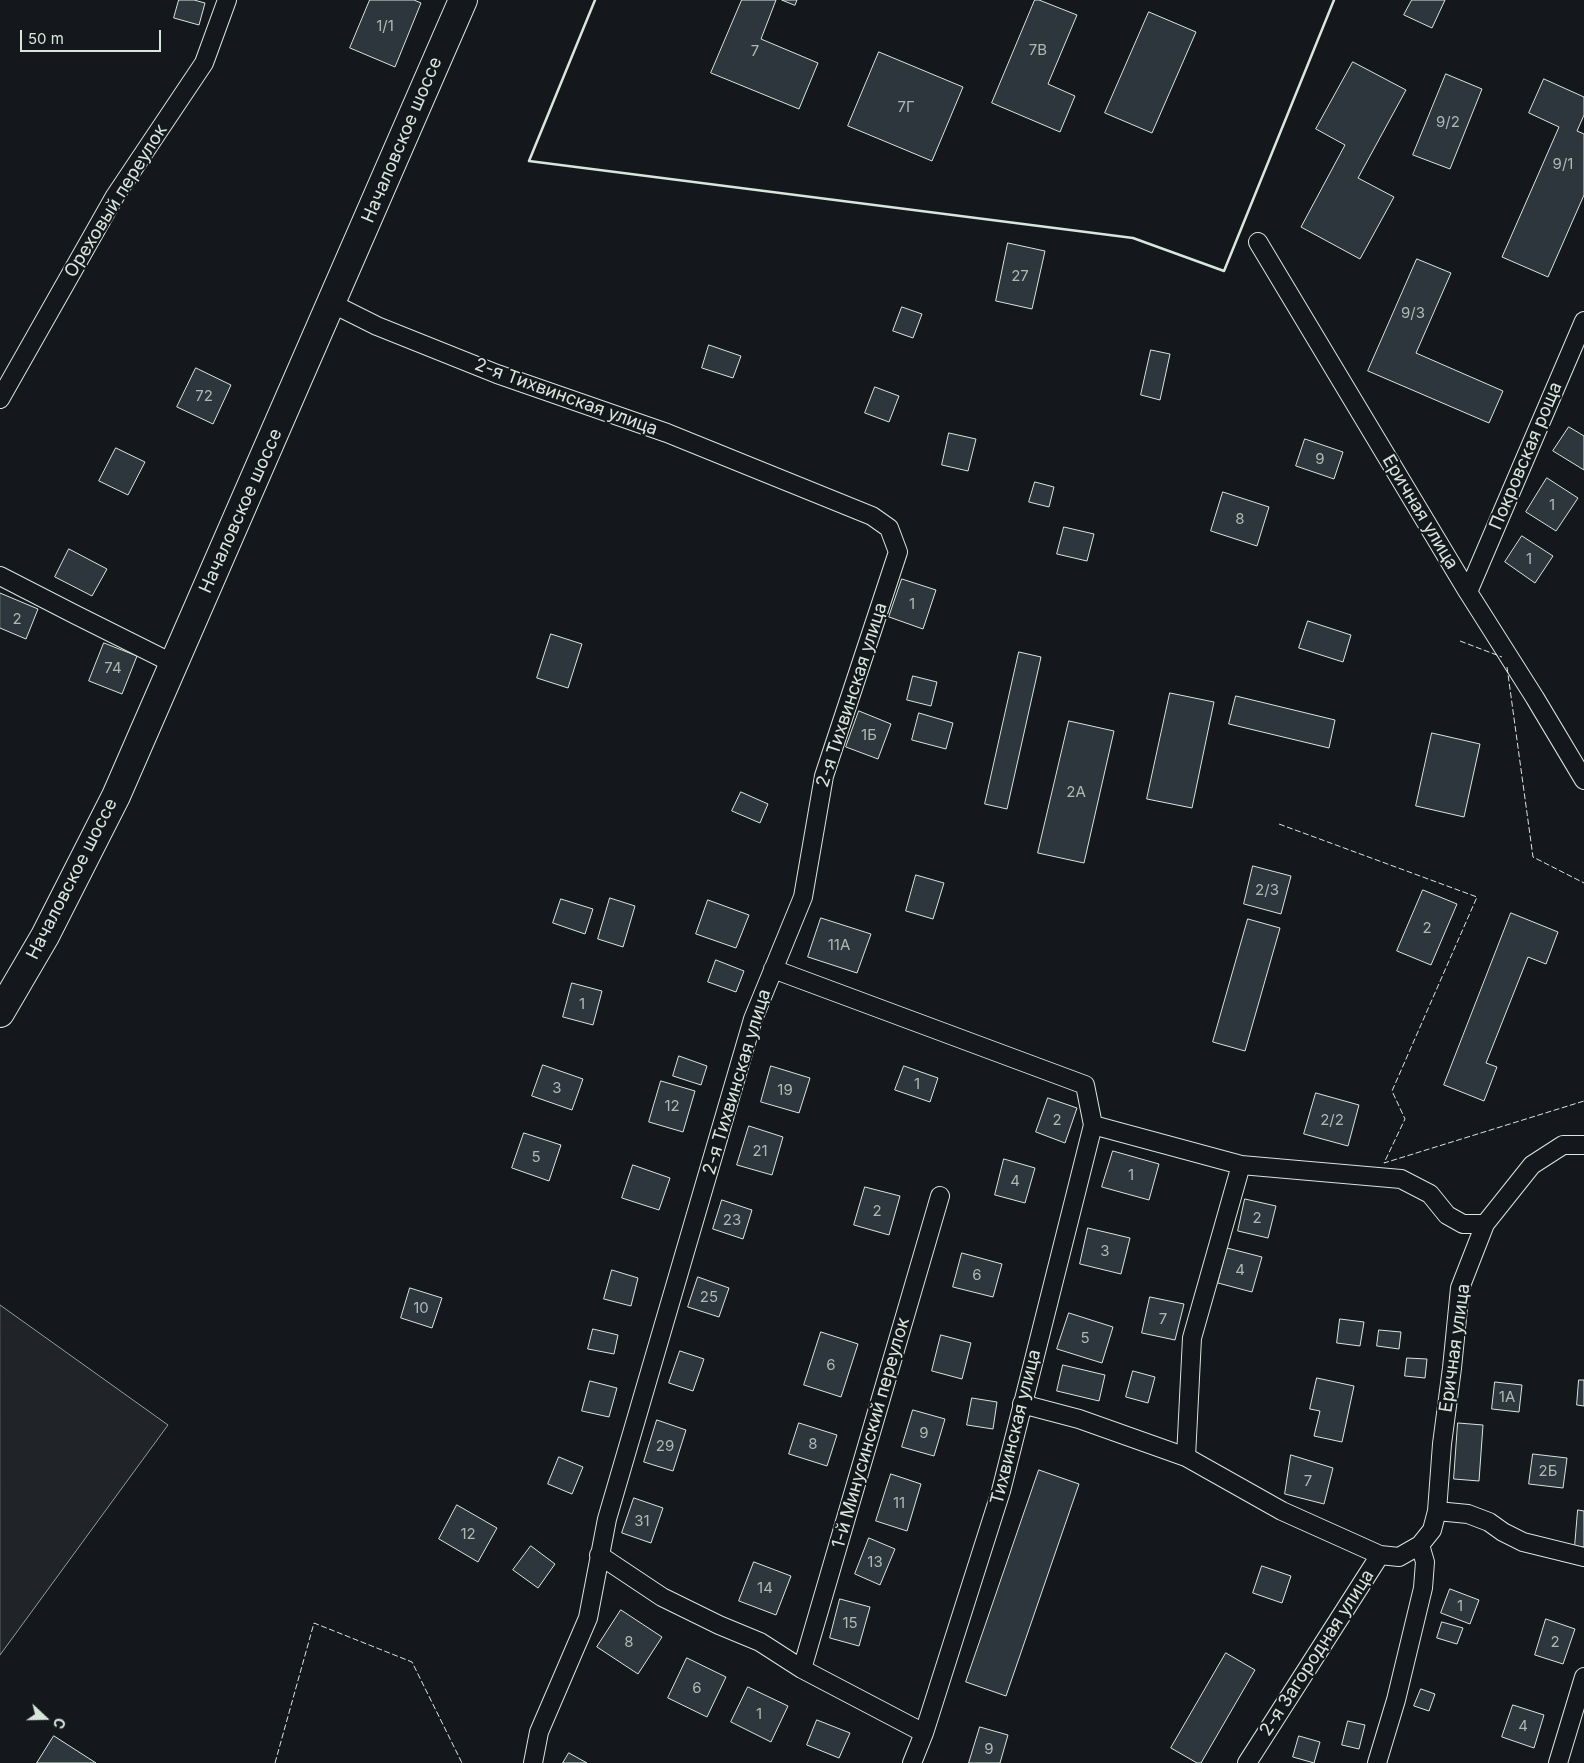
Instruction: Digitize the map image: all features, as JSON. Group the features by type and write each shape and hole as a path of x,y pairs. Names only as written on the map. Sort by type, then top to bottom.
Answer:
{"main road":[{"name":"Началовское шоссе","path":"0,1013 45,936 112,804 331,303 458,1"}],"street":[{"name":"Ореховый переулок","path":"0,399 115,196 204,64 227,0"},
{"name":"Еричная улица","path":"1258,242 1468,592 1584,780"},
{"name":"2-я Тихвинская улица","path":"331,303 377,326 497,374 667,433 872,516 889,528 898,552 824,776 803,897 753,1019 607,1519 588,1618 539,1732 533,1763"},
{"name":"Покровская роща","path":"1468,592 1584,321"},
{"path":"0,576 174,664"},
{"name":"Тихвинская улица","path":"774,969 1085,1085 1093,1125 1001,1491 924,1733 912,1763"},
{"path":"1093,1125 1241,1165 1401,1179 1430,1194 1447,1215 1464,1224 1485,1224"},
{"name":"Еричная улица","path":"1439,1489 1442,1444 1460,1288 1485,1224 1532,1165 1563,1145 1584,1145"},
{"path":"1186,1457 1192,1338 1241,1165"},
{"name":"1-й Минусинский переулок","path":"802,1669 940,1196"},
{"path":"1022,1404 1079,1419 1186,1457 1282,1511 1380,1555"},
{"name":"2-я Загородная улица","path":"1247,1763 1380,1555 1399,1557 1420,1545 1432,1530 1437,1511 1439,1489"},
{"path":"1437,1511 1468,1514 1489,1522 1503,1532 1523,1542 1584,1557"},
{"path":"1377,1763 1396,1700 1423,1588 1425,1562 1420,1545"},
{"path":"599,1555 662,1597 719,1625 760,1642 802,1669 924,1733"},
{"path":"1558,1763 1584,1677"}],"shaded area":[{"path":"0,1305 168,1425 0,1655"}],"building":[{"path":"179,0 194,0 205,3 199,25 174,18"},
{"path":"370,0 414,0 421,3 395,67 350,48"},
{"path":"742,0 776,0 761,39 818,63 799,109 711,73"},
{"path":"782,0 797,0 795,5"},
{"path":"1035,0 1077,15 1048,84 1075,96 1060,132 992,103"},
{"path":"1412,0 1445,0 1432,28 1404,15"},
{"path":"1149,12 1196,32 1152,133 1105,113"},
{"path":"879,52 963,87 932,161 848,126"},
{"path":"1353,62 1406,90 1358,178 1394,197 1360,259 1301,227 1345,145 1316,129"},
{"path":"1446,74 1482,89 1450,169 1413,155"},
{"path":"1544,79 1584,97 1584,115 1577,131 1584,134 1584,195 1548,277 1502,257 1559,127 1529,113"},
{"path":"1008,243 1045,251 1032,309 996,301"},
{"path":"1417,259 1451,273 1416,353 1503,391 1489,423 1368,371"},
{"path":"902,307 922,314 913,338 893,331"},
{"path":"709,345 741,356 733,378 702,368"},
{"path":"1151,350 1170,354 1160,400 1141,395"},
{"path":"196,368 231,385 213,424 177,407"},
{"path":"875,387 899,396 889,422 865,413"},
{"path":"1569,427 1584,436 1584,470 1553,451"},
{"path":"949,433 976,439 968,471 942,465"},
{"path":"1305,439 1343,452 1334,479 1296,466"},
{"path":"116,448 145,462 128,495 99,481"},
{"path":"1547,478 1578,498 1556,531 1526,512"},
{"path":"1035,482 1054,487 1049,507 1029,502"},
{"path":"1223,492 1269,507 1257,546 1211,531"},
{"path":"1064,527 1094,534 1087,561 1057,554"},
{"path":"1522,536 1553,556 1535,583 1505,562"},
{"path":"69,549 107,569 92,596 55,577"},
{"path":"902,579 936,590 923,629 889,617"},
{"path":"0,593 38,609 26,639 0,628"},
{"path":"1308,621 1351,635 1343,662 1299,648"},
{"path":"551,634 582,644 568,688 537,678"},
{"path":"104,643 137,656 122,694 89,681"},
{"path":"1019,652 1041,657 1007,809 985,804"},
{"path":"913,676 937,682 931,706 907,700"},
{"path":"1170,693 1214,702 1192,808 1147,799"},
{"path":"1236,696 1335,720 1329,748 1229,724"},
{"path":"859,711 891,724 878,759 846,747"},
{"path":"919,713 953,723 946,749 912,740"},
{"path":"1069,721 1114,731 1084,863 1038,853"},
{"path":"1432,733 1480,744 1464,817 1416,806"},
{"path":"741,792 768,804 760,823 732,811"},
{"path":"1253,866 1291,876 1281,914 1244,904"},
{"path":"916,875 944,883 933,919 906,911"},
{"path":"1423,890 1457,904 1431,965 1397,951"},
{"path":"610,898 635,906 623,947 598,939"},
{"path":"561,899 593,909 585,934 553,923"},
{"path":"708,900 749,915 736,948 696,934"},
{"path":"1511,913 1558,932 1546,964 1528,957 1486,1063 1497,1067 1484,1101 1444,1085"},
{"path":"821,918 871,934 857,973 808,957"},
{"path":"1248,919 1280,928 1245,1051 1213,1042"},
{"path":"716,960 744,971 736,992 708,982"},
{"path":"572,983 602,991 593,1025 563,1017"},
{"path":"679,1056 707,1066 701,1085 673,1076"},
{"path":"543,1065 583,1079 572,1110 532,1096"},
{"path":"771,1066 810,1078 799,1113 761,1102"},
{"path":"904,1066 938,1078 930,1102 895,1090"},
{"path":"661,1081 695,1091 683,1132 649,1122"},
{"path":"1316,1093 1359,1105 1348,1146 1304,1134"},
{"path":"1048,1098 1077,1108 1065,1143 1036,1132"},
{"path":"749,1126 783,1137 772,1175 737,1165"},
{"path":"524,1133 561,1145 549,1181 512,1168"},
{"path":"1113,1151 1159,1164 1149,1200 1102,1187"},
{"path":"1004,1159 1035,1168 1025,1203 995,1195"},
{"path":"633,1165 670,1178 659,1210 622,1198"},
{"path":"865,1187 900,1196 889,1235 854,1225"},
{"path":"1245,1199 1276,1206 1268,1238 1238,1231"},
{"path":"722,1200 752,1210 743,1239 713,1229"},
{"path":"1088,1228 1130,1238 1121,1274 1080,1264"},
{"path":"1227,1248 1262,1257 1252,1292 1218,1283"},
{"path":"962,1253 1002,1264 993,1297 953,1287"},
{"path":"612,1270 638,1278 631,1306 604,1299"},
{"path":"698,1277 729,1288 719,1317 688,1307"},
{"path":"410,1288 442,1298 432,1328 401,1318"},
{"path":"1150,1297 1184,1304 1175,1340 1142,1333"},
{"path":"1069,1313 1113,1327 1102,1363 1057,1349"},
{"path":"1340,1319 1364,1322 1360,1346 1337,1343"},
{"path":"593,1329 618,1335 614,1354 588,1349"},
{"path":"1379,1330 1401,1332 1399,1349 1377,1346"},
{"path":"821,1332 858,1344 841,1397 804,1385"},
{"path":"941,1335 971,1343 962,1379 932,1371"},
{"path":"680,1351 704,1359 693,1391 669,1383"},
{"path":"1407,1358 1427,1359 1425,1378 1405,1376"},
{"path":"1063,1365 1105,1375 1099,1401 1057,1391"},
{"path":"1133,1371 1155,1377 1148,1403 1126,1397"},
{"path":"1317,1378 1354,1386 1342,1442 1314,1436 1320,1411 1310,1409"},
{"path":"1579,1380 1584,1380 1584,1406 1577,1405"},
{"path":"590,1381 617,1388 609,1417 582,1411"},
{"path":"1495,1382 1522,1385 1519,1412 1492,1409"},
{"path":"972,1398 997,1402 993,1429 967,1425"},
{"path":"913,1410 945,1419 934,1456 902,1447"},
{"path":"657,1420 686,1430 673,1471 644,1462"},
{"path":"799,1423 837,1435 827,1466 789,1454"},
{"path":"1458,1423 1483,1425 1479,1481 1454,1479"},
{"path":"1533,1454 1567,1458 1563,1488 1529,1484"},
{"path":"1291,1455 1333,1468 1324,1504 1285,1494"},
{"path":"559,1457 583,1467 572,1494 548,1484"},
{"path":"1039,1470 1079,1484 1006,1696 966,1682"},
{"path":"891,1474 921,1484 907,1531 876,1521"},
{"path":"634,1498 663,1508 651,1543 622,1533"},
{"path":"457,1505 497,1528 478,1562 439,1539"},
{"path":"1578,1510 1584,1511 1584,1547 1575,1546"},
{"path":"869,1538 895,1549 880,1585 855,1574"},
{"path":"531,1546 555,1564 538,1588 513,1570"},
{"path":"754,1562 791,1576 776,1615 739,1601"},
{"path":"1262,1566 1291,1576 1282,1603 1253,1593"},
{"path":"1450,1589 1479,1600 1470,1624 1441,1613"},
{"path":"840,1599 870,1607 859,1646 830,1638"},
{"path":"621,1610 662,1637 638,1674 597,1647"},
{"path":"1546,1619 1575,1629 1563,1664 1535,1655"},
{"path":"1442,1622 1463,1628 1457,1644 1437,1638"},
{"path":"1226,1653 1255,1670 1201,1763 1197,1763 1171,1748"},
{"path":"687,1658 726,1677 707,1717 668,1698"},
{"path":"748,1687 788,1706 771,1742 731,1722"},
{"path":"1421,1689 1435,1694 1429,1711 1414,1706"},
{"path":"1513,1705 1544,1715 1534,1748 1502,1737"},
{"path":"817,1720 850,1733 839,1758 807,1745"},
{"path":"1348,1721 1365,1725 1359,1749 1342,1745"},
{"path":"980,1727 1008,1735 1000,1763 969,1763"},
{"path":"54,1736 96,1763 37,1763"},
{"path":"1299,1736 1320,1742 1314,1763 1293,1757"},
{"path":"569,1753 587,1763 563,1763"}],"fence":[{"path":"1460,641 1502,657"},
{"path":"1507,667 1533,857 1584,883"},
{"path":"1279,824 1477,897 1392,1091 1405,1119 1384,1163 1584,1101"},
{"path":"275,1763 314,1623 412,1662 462,1763"}],"wall":[{"path":"595,0 529,161 1133,238 1224,271 1334,0"}]}
